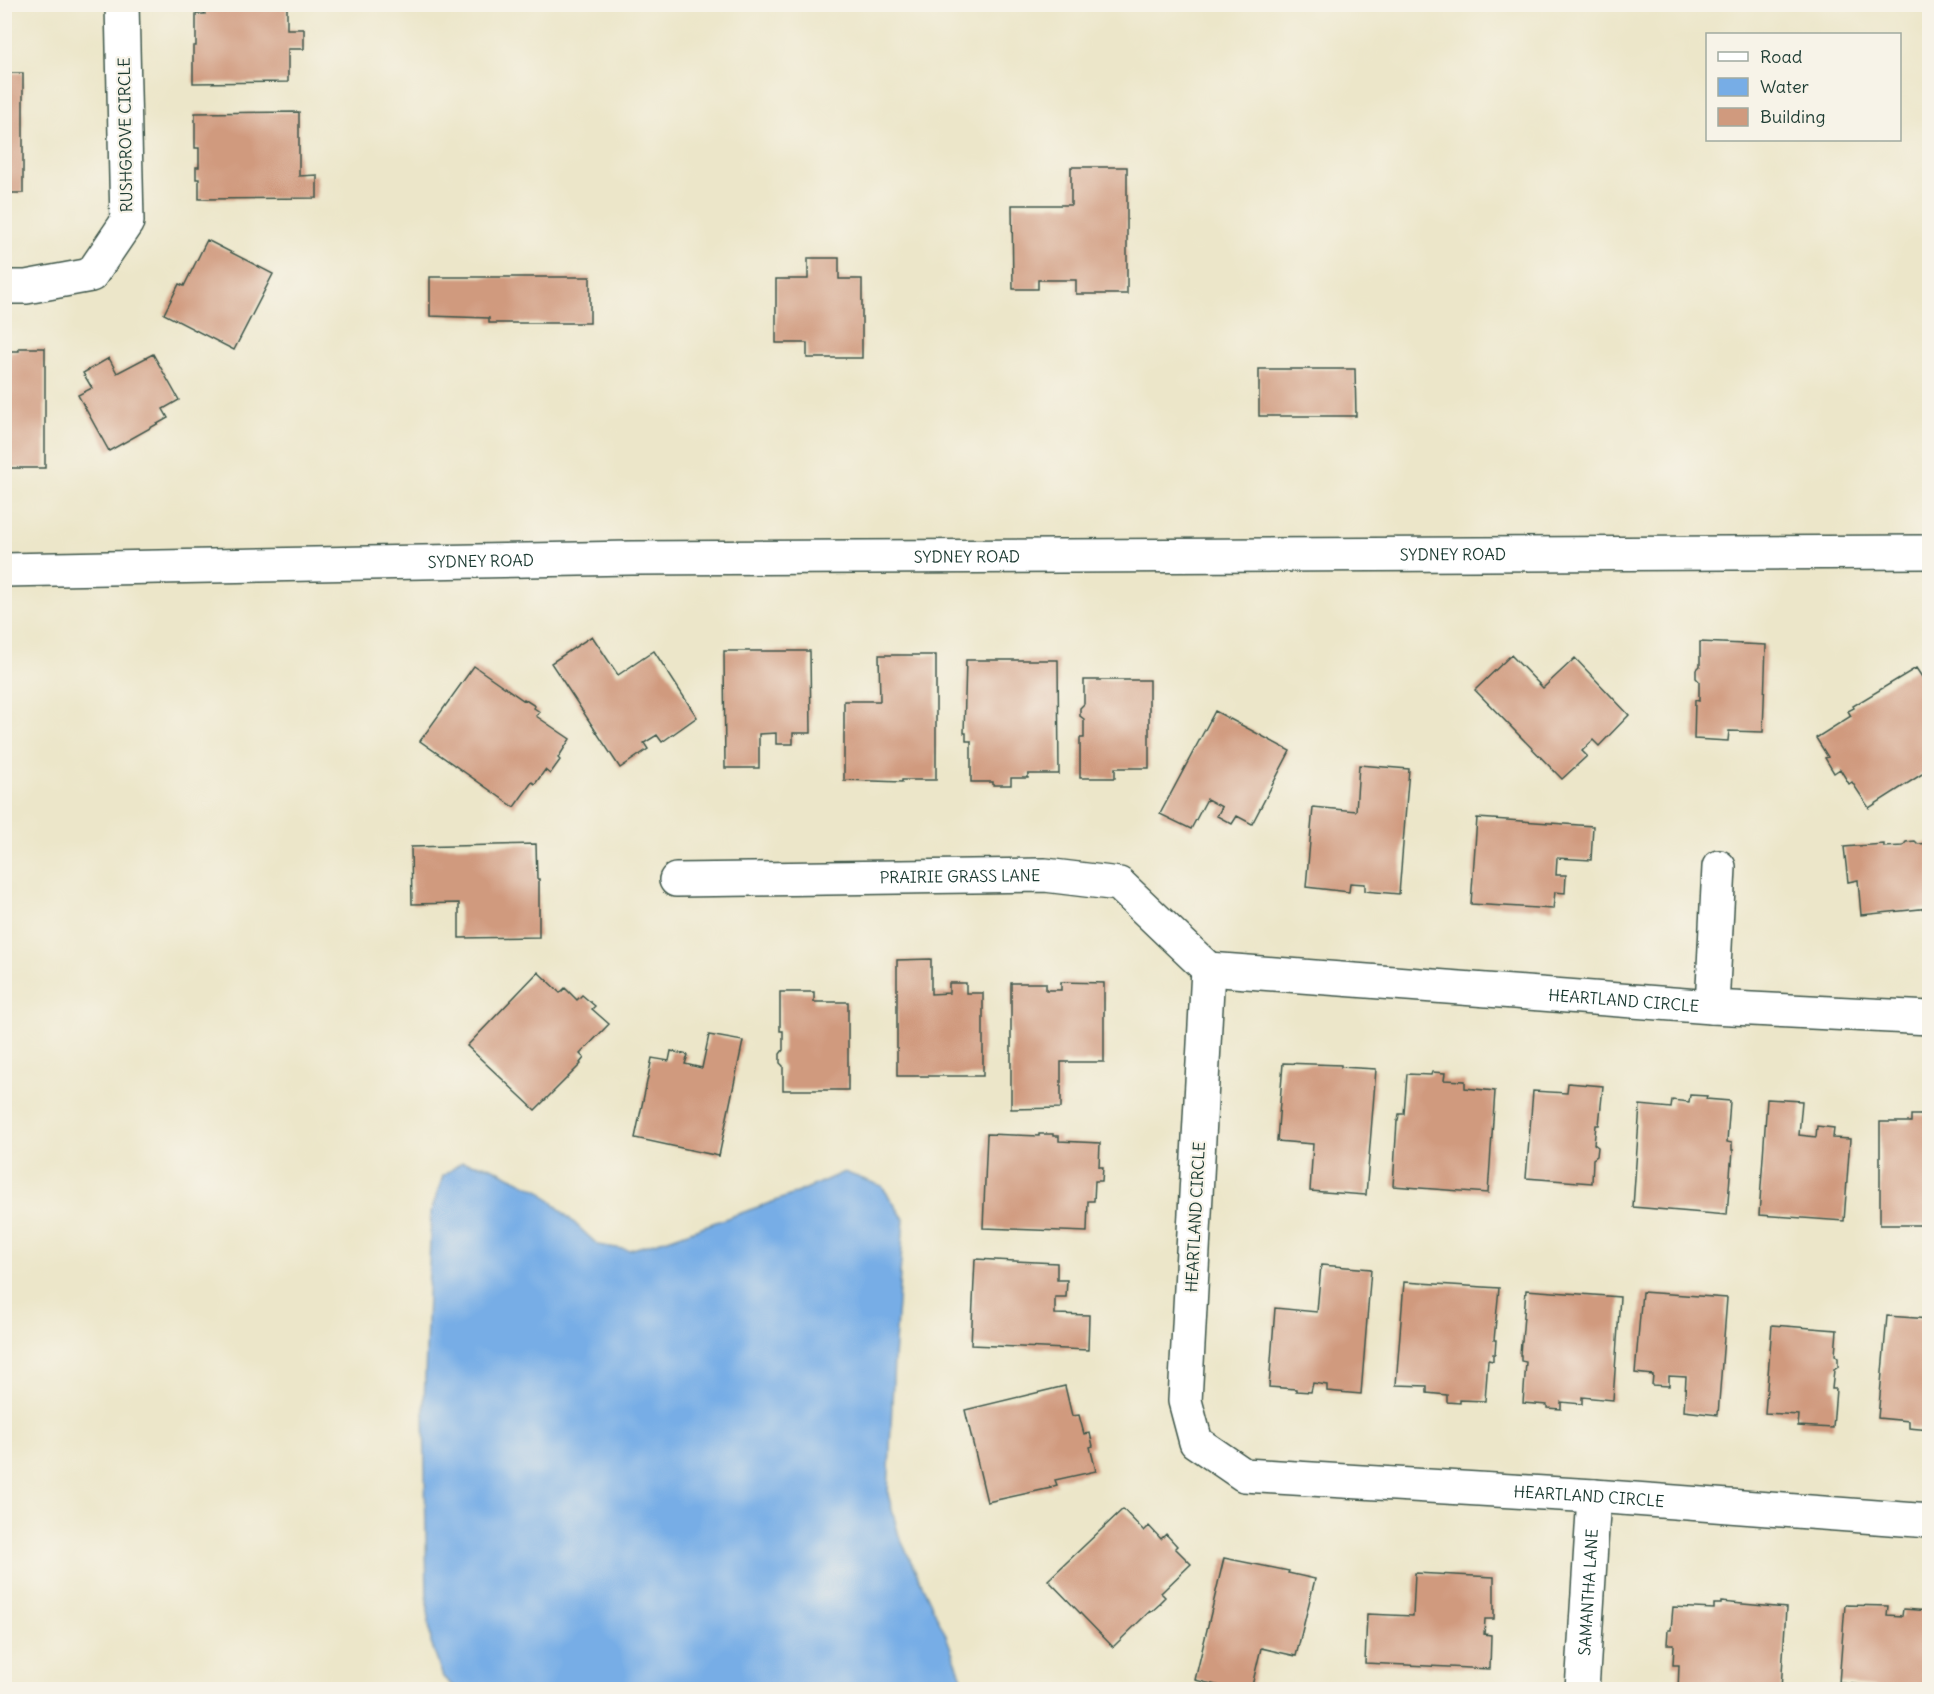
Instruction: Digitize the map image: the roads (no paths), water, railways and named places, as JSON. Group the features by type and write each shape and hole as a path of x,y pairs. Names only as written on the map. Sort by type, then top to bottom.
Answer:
{"street":[{"name":"RUSHGROVE CIRCLE","path":"4,287 26,286 91,275 127,222 122,4"},
{"name":"SYDNEY ROAD","path":"4,570 631,558 1929,552"},
{"path":"1712,1007 1719,867"},
{"name":"PRAIRIE GRASS LANE","path":"676,880 1045,875 1119,884 1208,969"},
{"name":"HEARTLAND CIRCLE","path":"1929,1018 1712,1007 1208,969 1185,1401 1196,1442 1244,1475 1594,1496 1929,1521"},
{"name":"SAMANTHA LANE","path":"1582,1689 1594,1496"}],"water":[{"path":"462,1162 489,1166 540,1191 598,1245 629,1250 668,1239 792,1195 844,1172 882,1186 904,1219 894,1358 888,1494 899,1536 945,1633 963,1680 961,1689 457,1690 443,1677 431,1643 427,1599 424,1405 431,1212 443,1176"}]}
